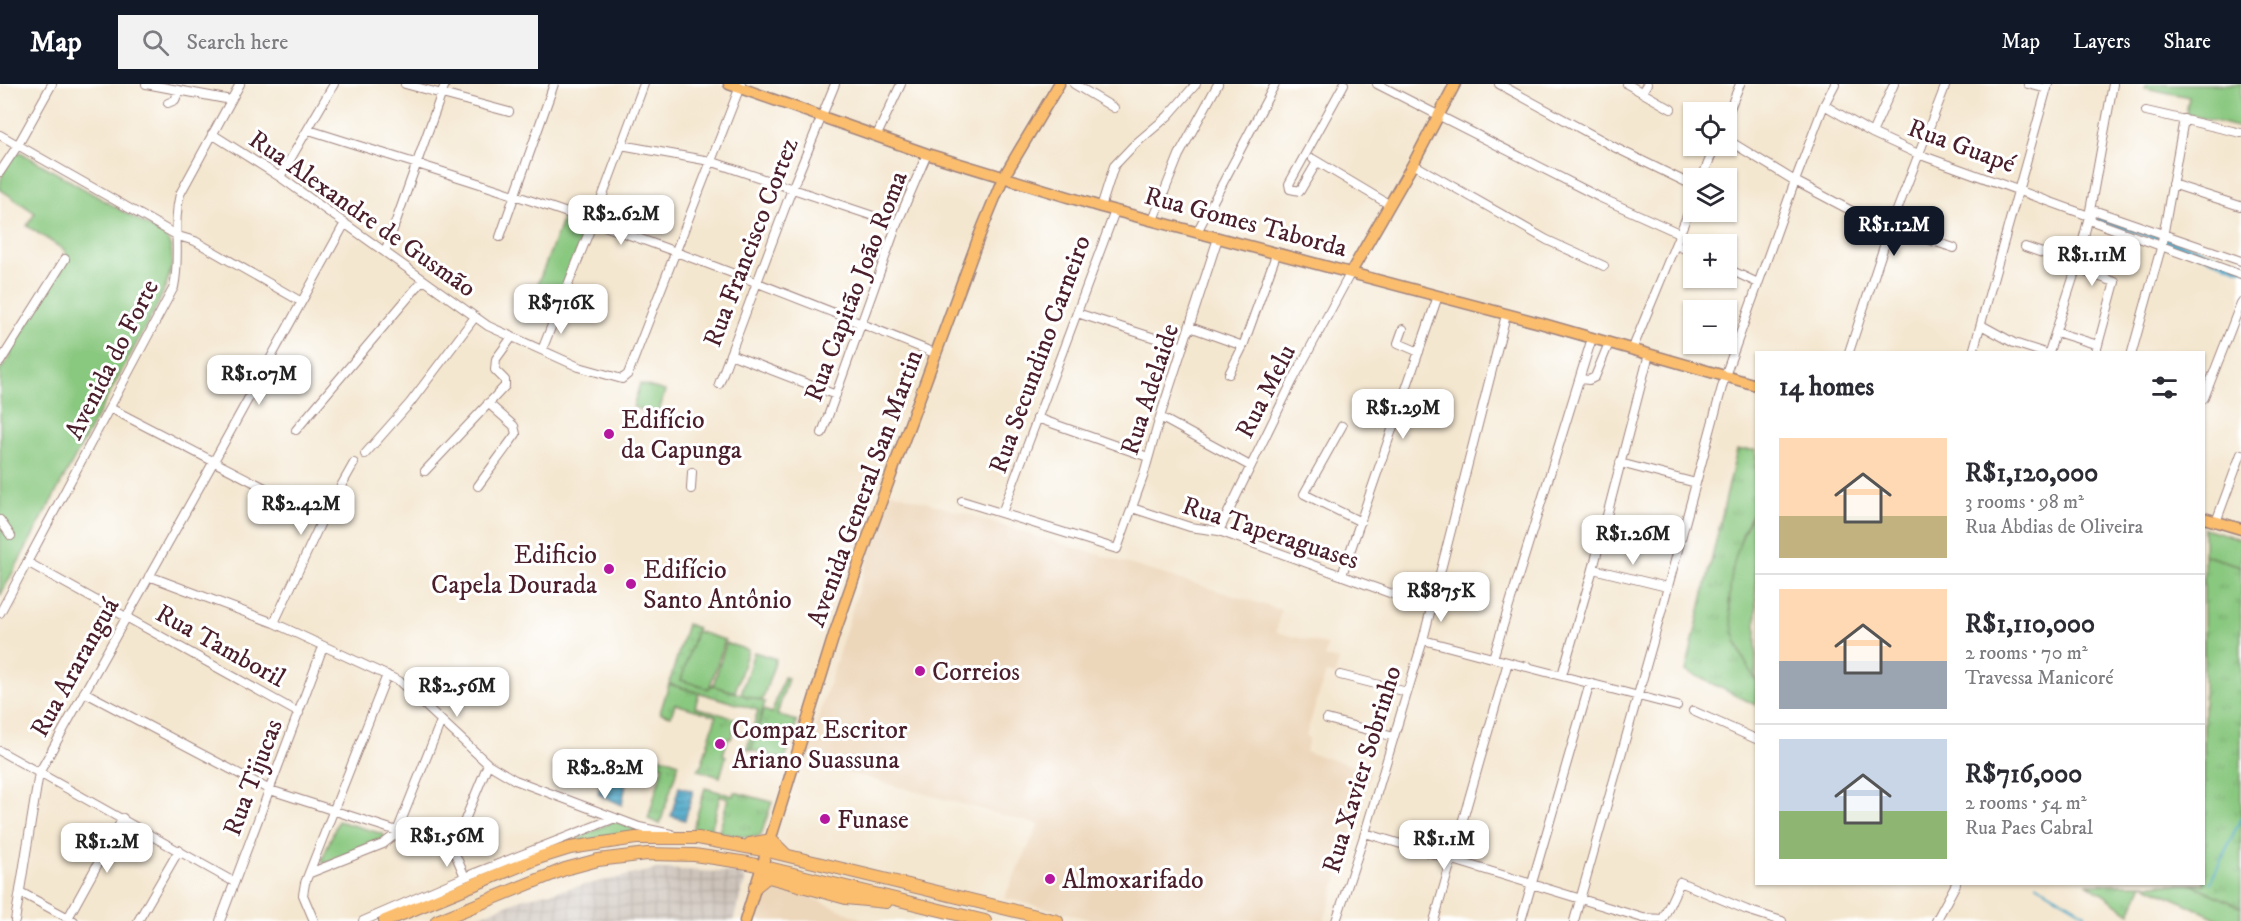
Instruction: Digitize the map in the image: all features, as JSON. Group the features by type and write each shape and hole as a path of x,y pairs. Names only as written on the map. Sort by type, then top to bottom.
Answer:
{"highway":[{"path":"647,854 654,845 649,834"},
{"path":"385,921 561,851 586,844 636,838 649,834 749,845 769,845 787,856 1057,921"},
{"path":"647,854 676,843 704,839"},
{"path":"437,921 565,869 598,860 647,854 694,855 739,861 766,872 863,901 900,900 931,890"},
{"path":"739,861 752,874 755,887"},
{"path":"766,872 788,872 985,921"},
{"path":"755,887 766,872"}],"main road":[{"name":"Avenida General San Martin","path":"766,872 769,845 834,634 885,489 1003,178 1059,84"},
{"path":"1351,272 1413,164 1455,84"},
{"name":"Rua Gomes Taborda","path":"736,85 927,154 1101,207 1351,272 1755,385"},
{"path":"2205,518 2241,529"},
{"path":"745,921 755,887"}],"street":[{"path":"0,172 52,84"},
{"path":"146,84 231,100"},
{"name":"Avenida do Forte","path":"0,613 174,287 178,266 176,209 180,194 240,84"},
{"path":"280,177 334,84"},
{"path":"405,84 510,112"},
{"path":"385,252 445,84"},
{"path":"500,237 554,84"},
{"path":"542,350 644,84"},
{"name":"Rua Francisco Cortez","path":"719,384 792,189 835,84"},
{"path":"877,135 901,84"},
{"path":"1074,84 1114,108"},
{"path":"1101,207 1114,166 1134,145 1168,116 1196,84"},
{"path":"1154,220 1171,172 1218,84"},
{"path":"1197,232 1275,84"},
{"path":"1317,162 1300,191 1294,192 1290,189 1289,184 1344,84"},
{"path":"1377,84 1599,197 1681,234"},
{"path":"1499,84 1616,148 1683,181"},
{"path":"1627,84 1644,88 1671,108"},
{"path":"1733,102 1740,84"},
{"path":"1574,921 1725,376 1824,105 1835,84"},
{"path":"1872,133 1894,84"},
{"path":"1850,351 1891,227 1946,84"},
{"path":"1973,351 2048,87 2028,84"},
{"path":"2049,351 2077,267 2090,218 2113,84"},
{"path":"676,252 736,85"},
{"path":"168,103 175,100 179,91"},
{"name":"Rua Guapé","path":"1824,105 1872,133 1918,154 2018,189 2090,218 2162,240"},
{"path":"2146,111 2241,133"},
{"path":"2132,351 2162,240 2184,119"},
{"path":"309,130 516,195 592,222 758,283 937,354"},
{"name":"Rua Alexandre de Gusmão","path":"212,134 280,177 488,326 579,367 622,379 628,374 676,252"},
{"path":"0,135 177,236 195,241 300,301"},
{"path":"621,145 710,161 897,224"},
{"path":"1737,146 1865,218"},
{"name":"Rua Capitão João Roma","path":"822,433 897,224 927,154"},
{"path":"1306,155 1390,205"},
{"path":"1413,164 1547,240 1604,266"},
{"path":"2172,184 2240,206"},
{"name":"Rua Secundino Carneiro","path":"1002,513 1115,211"},
{"path":"2090,218 2096,212 2241,275"},
{"path":"1632,350 1685,222"},
{"name":"Rua Araranguá","path":"15,921 39,773 345,223"},
{"path":"1891,227 1954,248"},
{"name":"Rua Adelaide","path":"1002,513 1115,550 1118,547 1218,238"},
{"path":"2162,240 2241,261"},
{"path":"1676,245 1683,248"},
{"path":"2025,247 2115,282 2097,349 2056,332"},
{"path":"1229,374 1243,346 1277,252"},
{"path":"1,358 65,259"},
{"name":"Rua Melu","path":"1219,531 1250,466 1351,272"},
{"path":"1737,273 1758,283"},
{"path":"296,430 423,280"},
{"path":"1342,575 1438,296"},
{"path":"2205,395 2241,303"},
{"path":"1077,313 1183,347"},
{"name":"Rua Xavier Sobrinho","path":"1336,921 1423,640 1506,315"},
{"path":"365,454 410,404 475,317"},
{"path":"1981,325 2014,343 2039,351"},
{"path":"1190,327 1243,346"},
{"path":"1403,328 1398,343 1419,352"},
{"path":"425,471 506,384 494,367 496,358 512,337"},
{"path":"1493,658 1592,338"},
{"path":"1580,379 1589,380 1595,377 1609,343"},
{"path":"730,354 836,395"},
{"path":"1562,675 1593,569 1649,354"},
{"path":"478,486 516,434 513,426 488,403"},
{"path":"110,408 323,518"},
{"path":"1160,417 1250,466"},
{"path":"1037,418 1148,457"},
{"path":"1342,426 1305,494 1361,522"},
{"path":"2216,522 2241,454"},
{"path":"274,623 323,518 354,463"},
{"path":"1620,463 1696,483"},
{"path":"691,489 692,472"},
{"path":"962,501 1002,513"},
{"name":"Rua Taperaguases","path":"1132,508 1190,527 1219,531 1431,608"},
{"path":"0,520 11,536"},
{"name":"Rua Tamboril","path":"27,562 299,713"},
{"path":"1593,569 1667,587"},
{"path":"149,576 274,623 399,681 488,764 527,785 615,818 649,834"},
{"path":"1423,640 1677,706"},
{"name":"Rua Tijucas","path":"219,921 323,647"},
{"path":"1434,921 1508,662"},
{"path":"314,921 303,895 305,883 387,675"},
{"path":"1340,675 1407,692"},
{"path":"1521,921 1590,683"},
{"path":"84,692 270,790 453,849"},
{"path":"1693,711 1755,739"},
{"path":"1327,719 1394,738"},
{"path":"310,873 383,844 397,832 441,721"},
{"path":"0,751 234,882"},
{"path":"465,877 453,849 488,764"},
{"path":"586,807 592,819 586,829"},
{"path":"20,892 71,919 123,818"},
{"path":"363,921 465,877 615,818"},
{"path":"1365,833 1644,918 1663,919 1680,882 1710,892 1748,910 1782,921"},
{"path":"138,921 179,850"},
{"path":"1936,921 1955,885"}],"shaded area":[{"path":"889,491 1281,610 1276,632 1327,645 1325,657 1339,660 1335,675 1326,673 1306,736 1309,738 1306,752 1371,771 1324,921 1097,921 1004,898 1039,825 805,761"},
{"path":"658,869 739,873 745,876 733,921 465,921 524,898"},
{"path":"770,883 809,892 808,896 867,921 756,921"}],"green space":[{"path":"2146,84 2241,84 2241,128 2186,114 2189,97 2145,88"},
{"path":"20,152 164,235 172,251 172,260 171,270 158,304 0,596 0,370 11,356 10,352 69,258 66,251 27,226 35,213 0,189 5,168 11,158"},
{"path":"564,216 588,225 556,307 532,299"},
{"path":"640,384 665,391 658,415 633,407"},
{"path":"1737,450 1755,450 1755,509 1743,532 1730,589 1729,604 1737,645 1755,678 1755,705 1686,671"},
{"path":"1755,509 1755,678 1735,637 1731,616 1732,572 1737,550"},
{"path":"2205,528 2241,539 2241,566 2205,555"},
{"path":"2205,555 2241,566 2241,907 2193,885 2205,885"},
{"path":"687,624 697,628 681,680 709,689 711,685 765,702 751,750 747,749 758,710 669,684"},
{"path":"696,631 725,640 709,689 680,680"},
{"path":"726,643 748,650 735,692 713,686"},
{"path":"754,652 776,659 762,701 741,694"},
{"path":"784,677 788,678 777,715 797,721 785,760 751,750 763,710 772,713"},
{"path":"669,684 699,693 695,707 737,719 723,755 726,756 720,777 698,770 701,767 716,716 675,704 671,716 660,713"},
{"path":"658,756 679,763 660,824 648,819 663,766 656,764"},
{"path":"705,788 733,796 734,792 772,802 761,835 752,838 719,833 728,798 720,796 710,834 692,832"},
{"path":"338,821 383,834 385,838 324,864 322,860"},
{"path":"614,821 643,832 553,851"},
{"path":"2089,885 2143,885 2130,913"},
{"path":"2146,885 2193,885 2241,907 2241,921 2222,921"}],"water":[{"path":"601,779 626,783 622,805 598,794"},
{"path":"679,787 693,791 685,820 671,816"}],"waterway":[{"path":"2097,218 2156,237"},
{"path":"2163,239 2241,267"},
{"path":"2210,883 2241,818"},
{"path":"2038,885 2085,913 2084,921"}],"place":[{"name":"Edifício da Capunga","path":"609,434"},
{"name":"Edificio Capela Dourada","path":"609,569"},
{"name":"Edifício Santo Antônio","path":"631,584"},
{"name":"Correios","path":"920,671"},
{"name":"Compaz Escritor Ariano Suassuna","path":"720,744"},
{"name":"Funase","path":"825,819"},
{"name":"Almoxarifado","path":"1050,879"}]}
